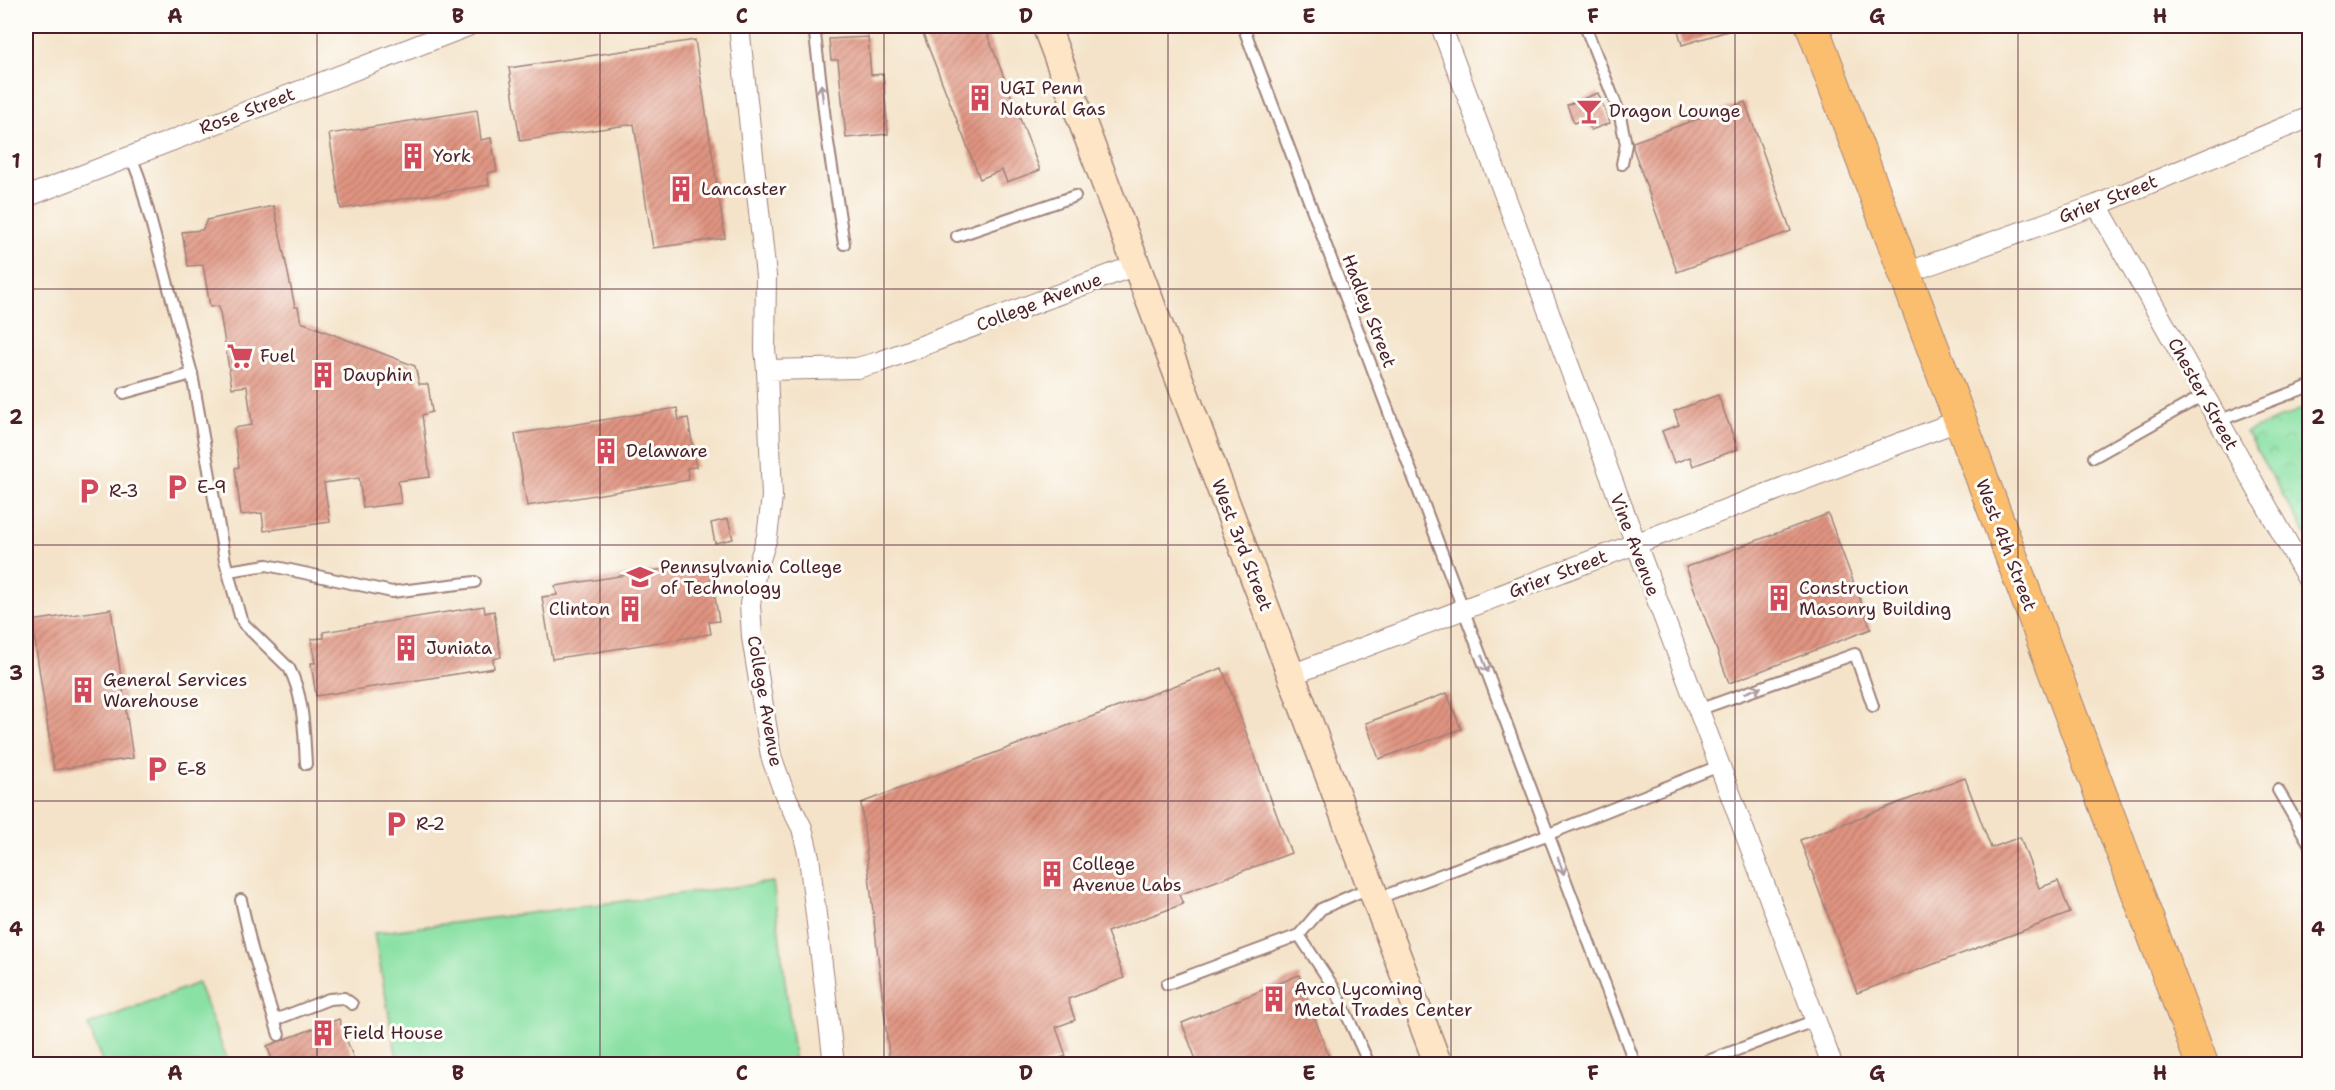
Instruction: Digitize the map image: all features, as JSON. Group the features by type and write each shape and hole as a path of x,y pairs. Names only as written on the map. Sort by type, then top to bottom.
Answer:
{"main road":[{"name":"West 3rd Street","path":"1046,26 1438,1065"},
{"name":"West 4th Street","path":"1812,26 1958,421 2202,1065"}],"street":[{"name":"Rose Street","path":"26,196 468,26"},
{"name":"College Avenue","path":"740,26 766,276 765,349 772,497 767,537 755,575 750,604 752,637 771,756 785,795 802,828 809,857 834,1065"},
{"name":"Vine Avenue","path":"1441,26 1832,1065"},
{"name":"Grier Street","path":"1903,274 2097,205 2310,117"},
{"name":"Chester Street","path":"2097,205 2310,583"},
{"name":"College Avenue","path":"767,370 857,368 879,362 1136,265"},
{"name":"Grier Street","path":"1291,675 1958,421"}],"lane":[{"path":"814,26 829,151 844,244"},
{"name":"Hadley Street","path":"1243,26 1635,1065"},
{"path":"1585,26 1619,112 1626,144 1622,164"},
{"path":"131,156 139,177 192,374 228,571 240,616 244,624 289,668 300,699 306,764"},
{"path":"957,236 1075,196"},
{"path":"124,393 192,374"},
{"path":"2218,421 2310,386"},
{"path":"2094,457 2204,395"},
{"path":"228,571 267,565 392,592 475,582"},
{"path":"1698,710 1855,654 1873,706"},
{"path":"1167,984 1299,935 1321,909 1549,834 1719,766"},
{"path":"2278,790 2310,845"},
{"path":"241,900 252,949 279,1035"},
{"path":"1299,935 1335,991 1369,1065"},
{"path":"275,1020 329,999 344,999 352,1004"},
{"path":"1700,1065 1816,1020"}],"green space":[{"path":"2309,406 2309,540 2246,432"},
{"path":"773,882 795,1064 398,1064 374,933"},
{"path":"198,983 229,1064 103,1064 88,1025"}],"building":[{"name":"UGI Penn Natural Gas","path":"920,26 984,26 1040,170 1007,182 1002,170 980,179"},
{"path":"1677,26 1730,26 1731,30 1682,45"},
{"path":"868,37 871,75 883,74 888,134 846,138 838,60 831,60 829,39"},
{"name":"Lancaster","path":"695,40 725,238 653,248 634,124 520,141 509,68"},
{"path":"1598,93 1610,123 1591,130 1586,118 1574,123 1567,105"},
{"path":"1745,102 1791,231 1677,272 1633,148 1633,142"},
{"name":"York","path":"477,110 481,140 491,138 497,171 487,173 489,185 341,209 329,134"},
{"name":"Dauphin","path":"274,206 295,307 298,307 301,322 415,366 419,384 428,384 432,412 422,415 430,477 398,481 401,503 363,508 359,478 324,483 330,522 264,531 262,513 241,515 235,468 239,467 234,428 252,425 247,386 232,388 219,306 210,307 203,265 188,266 182,232 202,230 207,220"},
{"path":"1718,395 1738,449 1693,466 1690,457 1674,463 1662,431 1679,425 1674,411"},
{"name":"Delaware","path":"677,408 679,420 688,418 696,467 687,468 689,480 527,506 515,434"},
{"name":"Construction Masonry Building","path":"1828,514 1871,629 1729,683 1686,567"},
{"path":"728,519 733,539 715,543 711,523"},
{"name":"Clinton","path":"709,562 719,621 709,622 711,634 552,659 542,597 557,595 555,586"},
{"name":"Juniata","path":"484,606 485,613 494,611 501,657 493,659 494,668 316,696 311,663 315,663 311,639 324,638 323,632"},
{"name":"General Services Warehouse","path":"111,609 133,758 54,770 32,621"},
{"name":"College Avenue Labs","path":"1222,668 1291,853 1179,895 1183,904 1107,932 1124,978 1068,999 1075,1020 1056,1027 1066,1056 1042,1065 890,1065 861,803"},
{"path":"1447,693 1461,729 1379,759 1366,723"},
{"path":"1965,778 1991,848 2020,837 2039,888 2058,881 2070,913 1857,993 1800,840"},
{"name":"Avco Lycoming Metal Trades Center","path":"1299,975 1332,1065 1198,1065 1182,1023"},
{"name":"Field House","path":"339,1019 356,1065 274,1065 267,1046"}],"place":[{"name":"UGI Penn Natural Gas","path":"980,98"},
{"name":"Dragon Lounge","path":"1589,111"},
{"name":"York","path":"413,156"},
{"name":"Lancaster","path":"681,189"},
{"name":"Fuel","path":"240,356"},
{"name":"Dauphin","path":"323,375"},
{"name":"Delaware","path":"606,451"},
{"name":"E-9","path":"177,487"},
{"name":"R-3","path":"89,491"},
{"name":"Pennsylvania College of Technology","path":"640,577"},
{"name":"Construction Masonry Building","path":"1779,598"},
{"name":"Clinton","path":"630,609"},
{"name":"Juniata","path":"406,648"},
{"name":"General Services Warehouse","path":"83,690"},
{"name":"E-8","path":"157,769"},
{"name":"R-2","path":"396,824"},
{"name":"College Avenue Labs","path":"1052,874"},
{"name":"Avco Lycoming Metal Trades Center","path":"1274,999"},
{"name":"Field House","path":"323,1033"}]}
